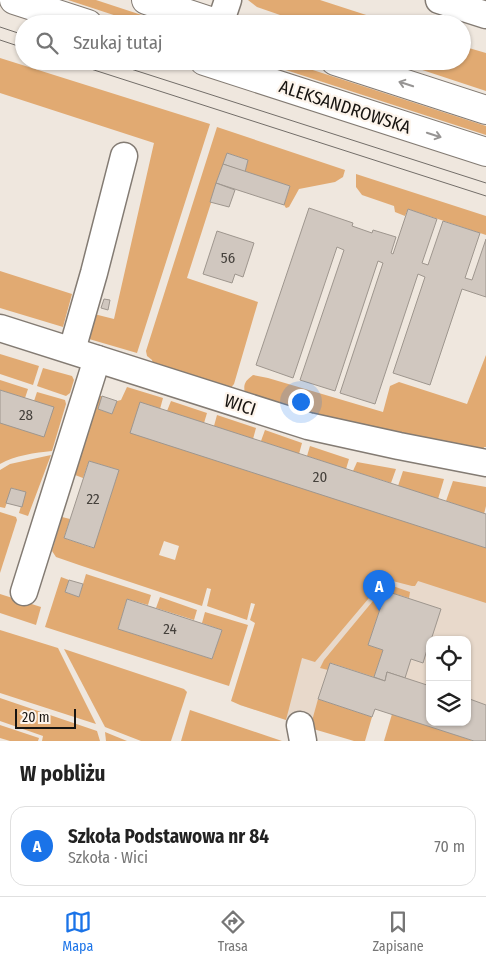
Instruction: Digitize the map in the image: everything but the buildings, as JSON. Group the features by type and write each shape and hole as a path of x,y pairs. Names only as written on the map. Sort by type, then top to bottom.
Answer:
{"main road":[{"path":"14,0 60,15"},
{"path":"146,0 192,15"},
{"name":"ALEKSANDROWSKA","path":"232,70 486,152"},
{"path":"363,70 486,110"}],"street":[{"path":"223,15 228,0"},
{"path":"439,0 486,15"},
{"path":"72,350 124,156"},
{"name":"WICI","path":"0,328 308,426 486,463"},
{"path":"24,592 97,359"}],"shaded area":[{"path":"68,0 96,0 142,15 114,15"},
{"path":"248,0 320,0 366,15 280,15 257,7"},
{"path":"471,49 486,53 486,91 422,70 471,70"},
{"path":"0,58 15,63 15,70 38,70 210,124 137,353 89,339 94,314 114,319 154,143 0,93"},
{"path":"286,70 313,70 486,126 486,135"},
{"path":"217,127 345,170 343,177 335,182 299,189 289,207 286,208 284,205 290,186 245,172 248,160 227,153 187,278 258,302 234,384 229,390 153,364 146,351"},
{"path":"356,174 486,216 486,235 408,209 405,216 395,212 394,206 362,195 356,187"},
{"path":"0,271 72,294 63,327 0,308"},
{"path":"0,354 39,366 33,385 0,374"},
{"path":"486,355 486,447 484,447 483,451 313,414 245,394 244,391 245,383 253,375 383,412 390,386 399,382 467,404"},
{"path":"43,368 72,376 74,380 70,393 66,396 37,386"},
{"path":"0,380 28,389 25,398 0,390"},
{"path":"127,387 163,398 160,409 486,548 486,603 418,581 415,586 412,586 385,579 315,662 302,658 286,720 231,701 255,623 250,620 255,604 251,603 247,620 207,606 211,589 207,588 202,606 56,557 52,551 62,517 70,519 64,538 93,548 119,470 89,461 83,478 75,475 100,396 102,396 98,409 112,414 117,401 121,400","holes":["164,541 179,546 175,560 159,555"]},
{"path":"37,392 65,400 66,404 52,451 19,456 0,464 0,423 34,401"},
{"path":"171,401 207,413 204,423 167,411"},
{"path":"217,415 256,428 253,439 214,426"},
{"path":"265,430 302,443 299,454 261,441"},
{"path":"310,446 349,459 346,469 307,456"},
{"path":"51,455 28,516 19,513 25,492 12,488 5,508 0,507 0,470 10,464"},
{"path":"357,462 396,469 391,483 353,471"},
{"path":"403,471 444,479 438,499 398,486"},
{"path":"453,481 486,487 484,514 446,501"},
{"path":"0,512 16,517 17,520 0,573"},
{"path":"301,523 486,583 486,741 474,741 428,726 471,726 471,636 426,636 426,725 375,709 372,717 319,699 310,728 240,705"},
{"path":"86,574 151,595 148,605 127,599 118,629 212,659 222,630 202,623 205,612 248,625 229,686 45,627 61,577 69,580 65,592 79,597"},
{"path":"387,584 410,592 409,598 386,591 368,645 383,650 374,677 331,663 328,670 320,668 324,660"},
{"path":"0,594 41,607 36,625 0,613"},
{"path":"160,597 197,610 194,620 156,608"},
{"path":"0,630 58,648 96,724 0,693"},
{"path":"64,649 184,689 187,692 171,741 141,741 105,727"},
{"path":"0,698 97,731 100,741 42,741 43,736 0,721"},
{"path":"318,699 372,717 365,741 354,741 310,728"},
{"path":"190,710 282,741 181,741"},
{"path":"392,714 474,741 384,741"},
{"path":"0,725 39,738 38,741 10,741 0,738"},
{"path":"105,732 127,741 106,741"}],"tram line":[{"path":"0,27 15,32"},
{"path":"0,40 15,45"},
{"path":"94,70 486,196"},
{"path":"134,70 486,183"}],"place":[{"name":"Szkoła Podstawowa nr 84","path":"379,611"}]}
